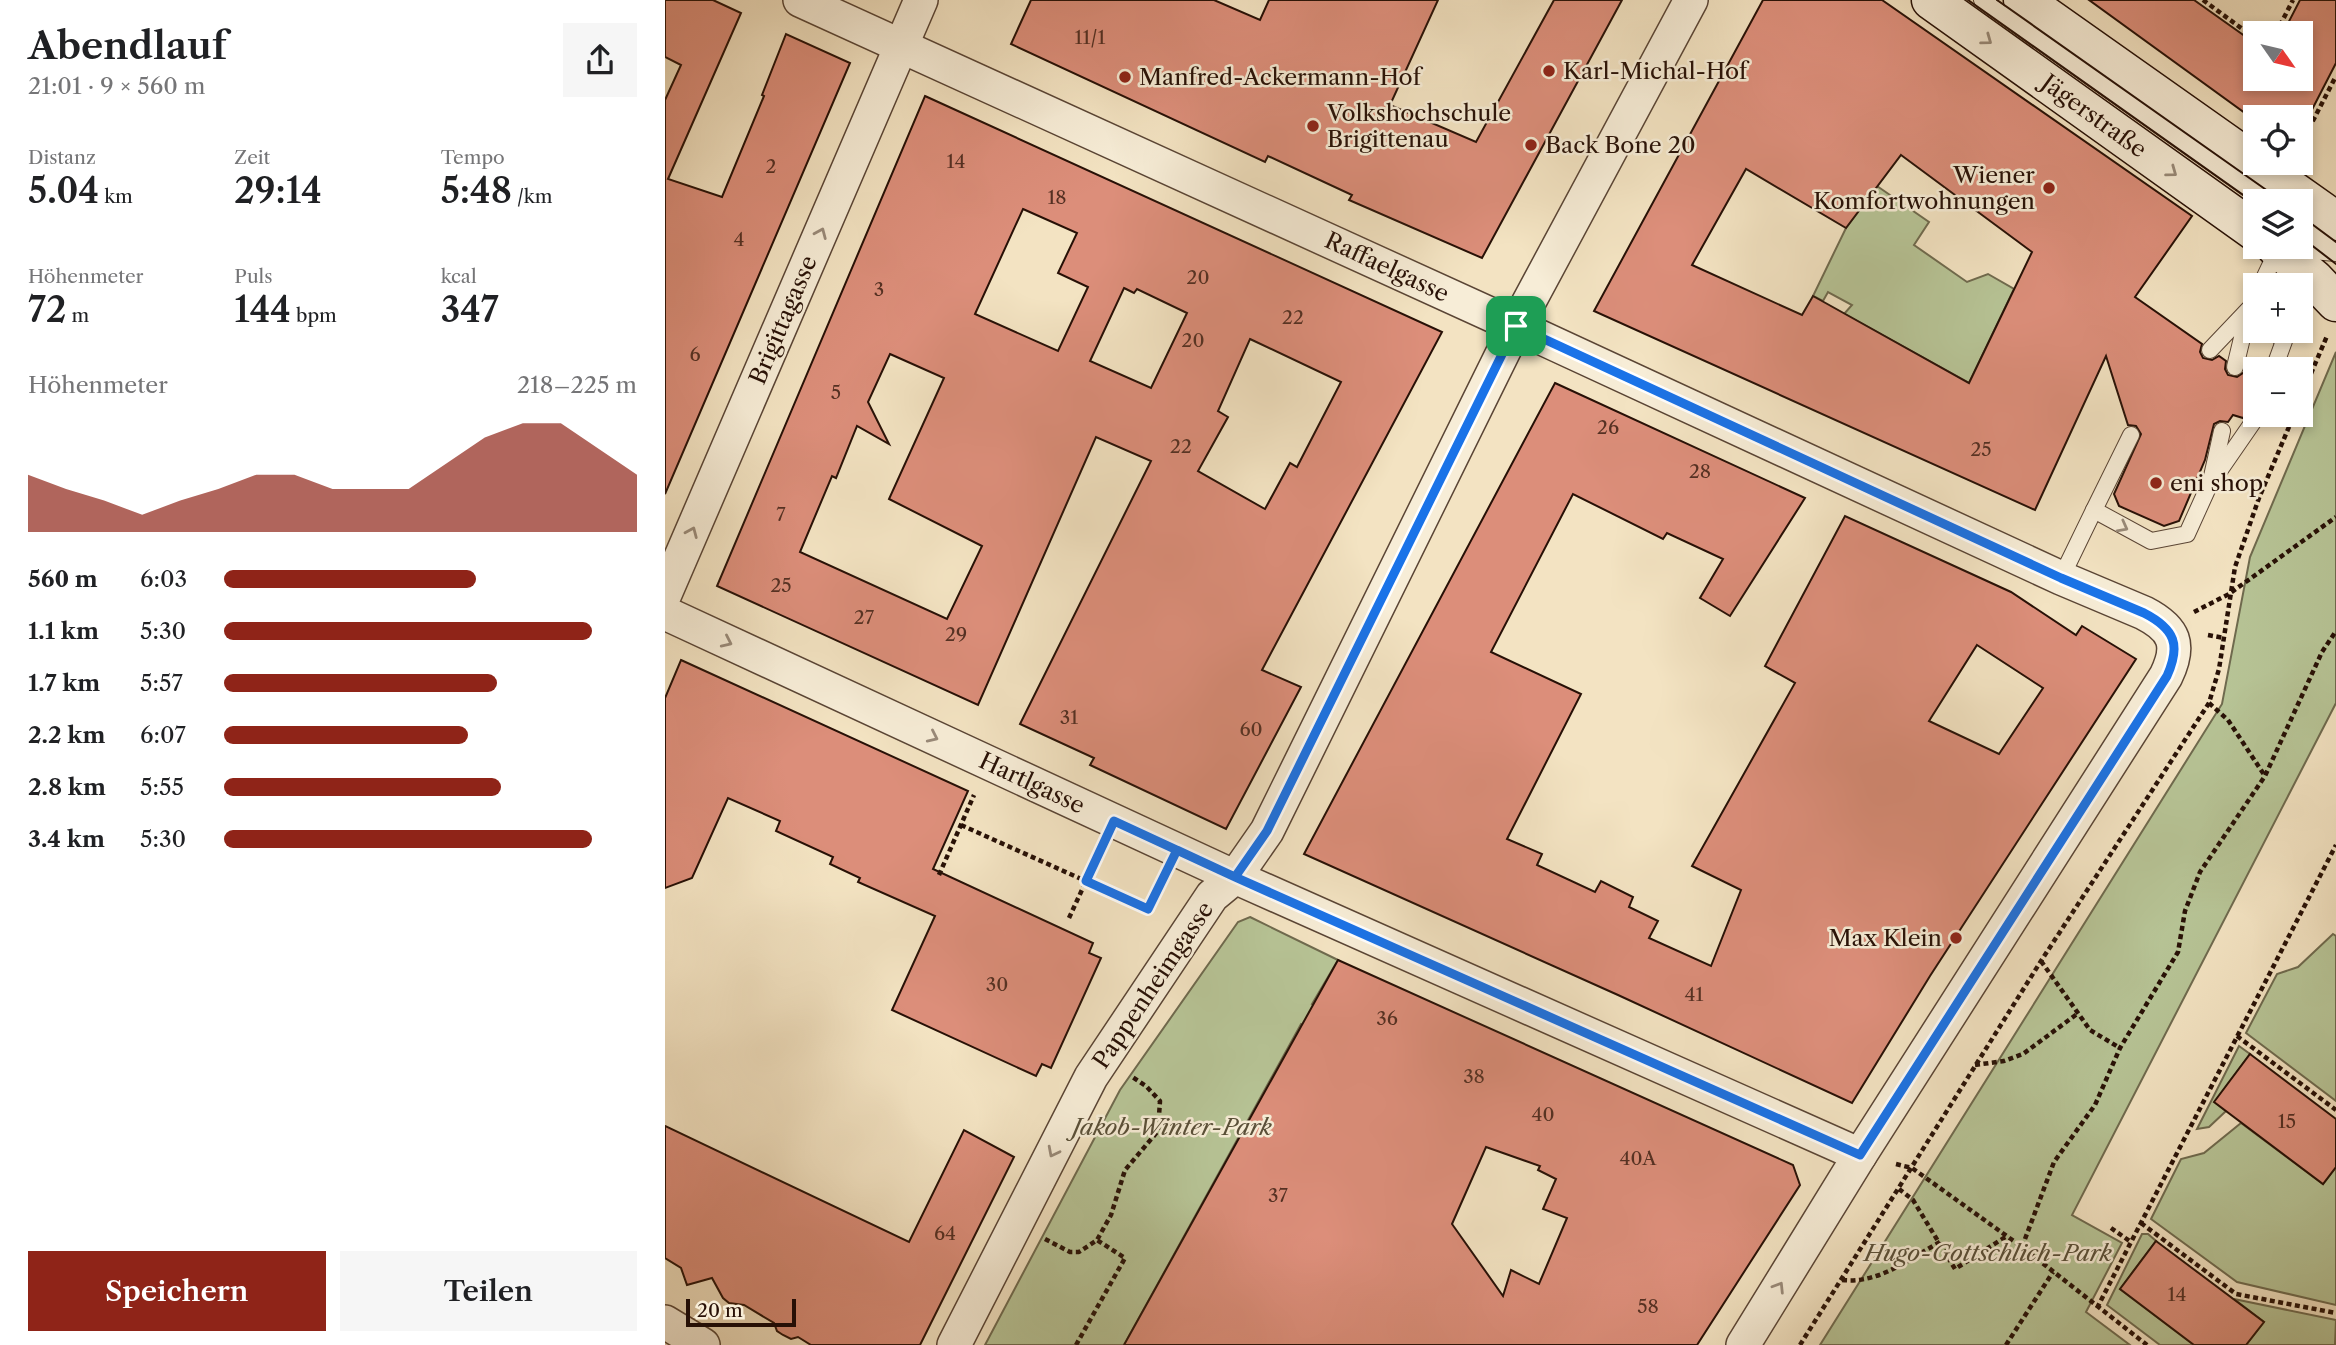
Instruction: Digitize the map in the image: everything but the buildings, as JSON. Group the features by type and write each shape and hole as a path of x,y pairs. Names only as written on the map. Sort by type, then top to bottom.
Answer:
{"main road":[{"name":"Jägerstraße","path":"1931,0 2243,191"},
{"name":"Jägerstraße","path":"2023,0 2257,189"},
{"name":"Jägerstraße","path":"2313,251 2333,315"}],"street":[{"name":"Raffaelgasse","path":"800,0 2061,578 2156,619 2172,636 2175,648 2167,676 1860,1155"},
{"name":"Brigittagasse","path":"665,594 922,0"},
{"name":"Pappenheimgasse","path":"954,1345 1091,1077 1212,896 1235,877 1267,831 1516,326 1691,0"},
{"name":"Hartlgasse","path":"665,613 1235,877 1860,1155"},
{"path":"1743,1345 1860,1155"},
{"path":"665,1322 703,1345"}],"lane":[{"name":"Jägerstraße","path":"1982,0 2248,189"},
{"path":"2270,273 2281,259"},
{"path":"2210,350 2243,317"},
{"path":"2235,367 2243,341"},
{"path":"2094,510 2151,541 2187,534 2211,481 2249,427"},
{"path":"2211,481 2221,431"},
{"path":"2061,578 2131,435"}],"path":[{"path":"2203,0 2243,29"},
{"path":"2282,21 2293,0"},
{"path":"2313,121 2336,76"},
{"path":"2313,366 2333,315"},
{"path":"2229,594 2336,517"},
{"path":"2022,1247 2054,1162 2095,1105 2120,1048 2178,952 2185,911 2200,872 2265,776 2322,652 2336,631"},
{"path":"2209,703 2228,720 2265,776"},
{"path":"939,875 971,802"},
{"path":"1069,918 1114,821"},
{"path":"961,825 1148,909 1177,850"},
{"path":"2097,1308 2334,855 2336,845"},
{"path":"2042,961 2090,1030 2120,1048"},
{"path":"1975,1065 2004,1062 2023,1054 2077,1014"},
{"path":"2237,1036 2336,1110"},
{"path":"1015,1226 1070,1252 1079,1252 1097,1240 1111,1215 1125,1170 1158,1131 1160,1101 1146,1086 1105,1056"},
{"path":"1912,1168 2022,1247 2147,1345"},
{"path":"1899,1189 1913,1200 1955,1269 2007,1236"},
{"path":"2141,1223 2236,1294 2336,1313"},
{"path":"2111,1228 2131,1242"},
{"path":"1076,1345 1125,1258 1097,1240"},
{"path":"1841,1280 1856,1282 1875,1278 1940,1242"},
{"path":"2006,1345 2053,1272"}],"green space":[{"path":"1877,186 1929,222 1914,245 1967,282 1988,274 2014,289 1969,383 1844,314 1852,305 1828,292 1823,301 1813,296 1846,228"},
{"name":"Hugo-Gottschlich-Park","path":"2336,352 2336,703 2072,1215 2122,1243 2086,1312 2130,1345 1820,1345 2222,704 2250,557 2305,427 2313,427 2313,407"},
{"name":"Jakob-Winter-Park","path":"1250,917 1338,960 1312,1004 1326,1011 1316,1032 1301,1024 1124,1345 985,1345 1120,1090 1238,922"},
{"path":"2333,934 2336,936 2336,1101 2246,1033 2277,974 2298,967"},
{"path":"2239,1046 2250,1054 2215,1102 2226,1111 2209,1127 2197,1129"},
{"path":"2241,1123 2323,1184 2336,1167 2336,1305 2237,1282 2151,1219 2181,1159 2204,1153"},
{"path":"2142,1234 2148,1234 2156,1241 2120,1289 2194,1345 2160,1345 2107,1305"},
{"path":"2234,1299 2336,1320 2335,1345 2246,1345 2264,1322"}],"tram line":[{"path":"1968,0 2243,195"},
{"path":"1997,0 2265,189"},
{"path":"2313,225 2336,242"},
{"path":"2313,246 2336,264"}],"place":[{"name":"Karl-Michal-Hof","path":"1549,71"},
{"name":"Manfred-Ackermann-Hof","path":"1125,77"},
{"name":"Volkshochschule Brigittenau","path":"1313,126"},
{"name":"Back Bone 20","path":"1531,145"},
{"name":"Wiener Komfortwohnungen","path":"2049,188"},
{"name":"eni shop","path":"2156,483"},
{"name":"Max Klein","path":"1956,938"}],"route":[{"path":"1516,326 1267,831 1235,877 1177,850 1148,909 1086,881 1114,821 1235,877 1860,1155 2167,676 2175,648 2172,636 2165,626 2144,613 2061,578 1516,326"}]}
